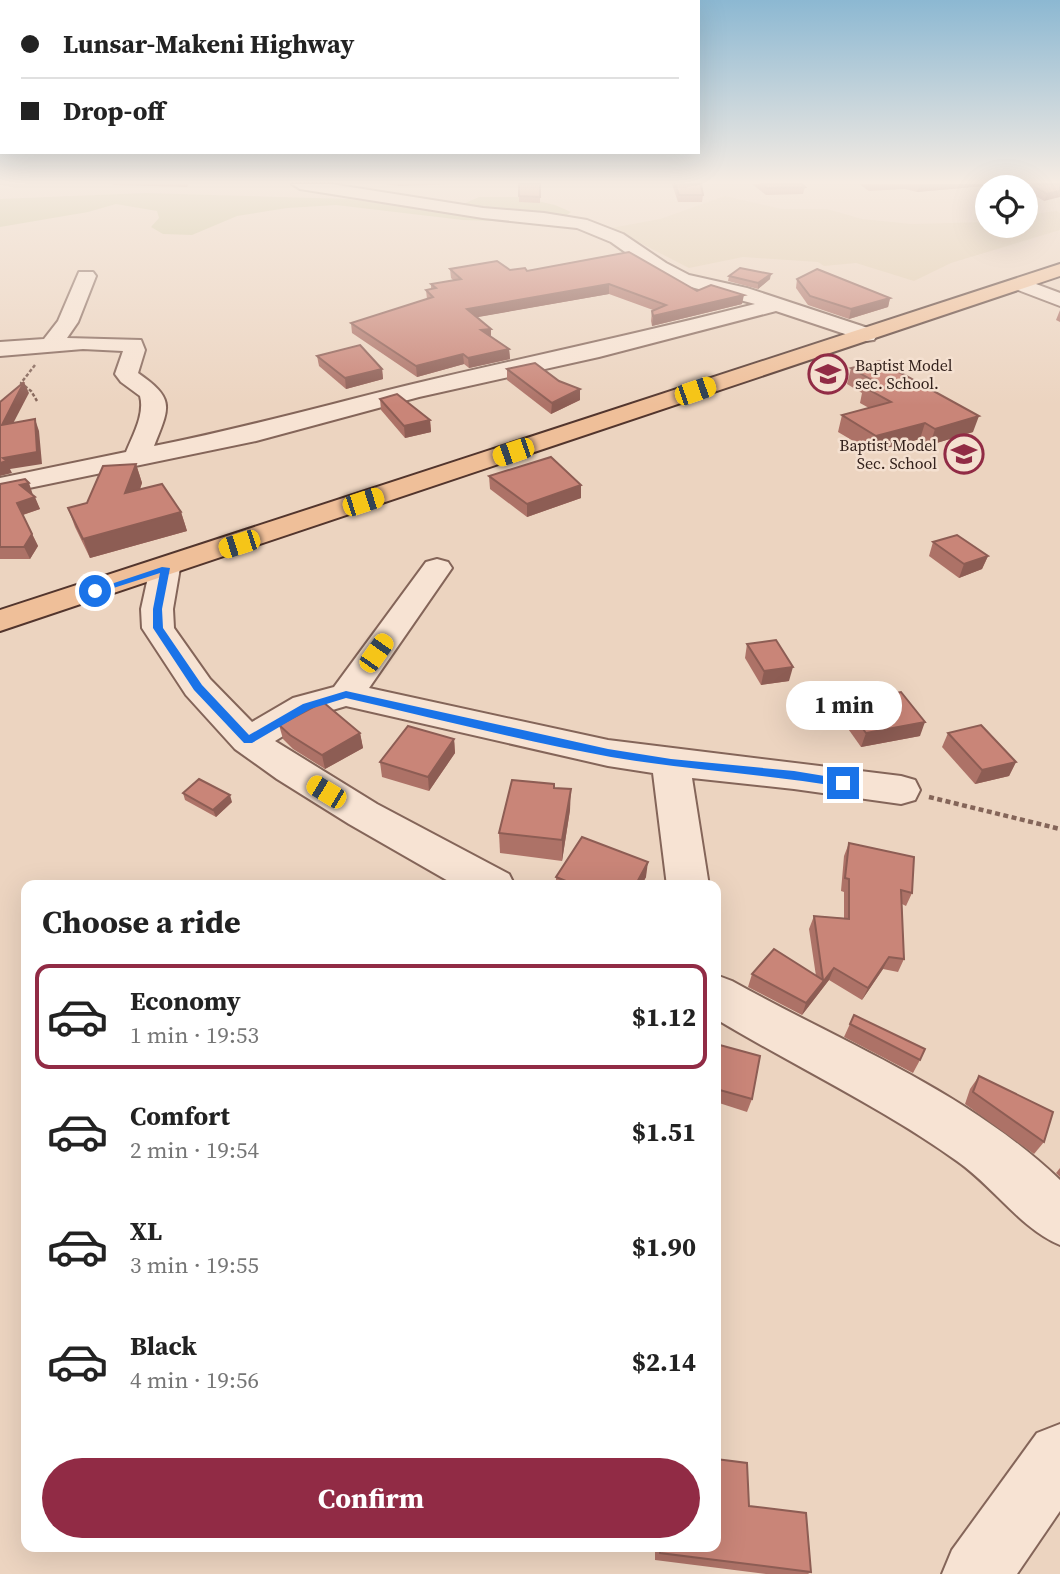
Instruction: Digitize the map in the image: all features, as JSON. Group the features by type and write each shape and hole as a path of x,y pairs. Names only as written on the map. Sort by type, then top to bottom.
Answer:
{"main road":[{"path":"0,621 1060,270"}],"street":[{"path":"645,257 683,279 740,292 866,335"},
{"path":"51,345 68,322 86,276"},
{"path":"1020,284 1060,300"},
{"path":"0,486 294,424 415,391 599,350 775,305"},
{"path":"0,349 51,345 120,344 135,347 125,374 152,395 153,402 150,424 136,459"},
{"path":"165,568 157,609 158,628 198,687 248,740 290,770 363,814 483,880"},
{"path":"346,695 437,568"},
{"path":"248,740 306,706 346,695 608,752 671,763 794,775 901,790"},
{"path":"671,763 687,880"},
{"path":"721,998 780,1034 912,1104 978,1144 1060,1218"},
{"path":"976,1574 1060,1456"}],"path":[{"path":"37,401 31,391 21,383 51,345"},
{"path":"901,790 1060,829"}],"shaded area":[{"path":"668,257 741,257 689,268"},
{"path":"750,257 969,257 914,281 856,263 824,266 818,262"}],"building":[{"path":"600,257 639,257 697,291 711,285 744,295 653,316 652,311 666,305 609,284 467,309 491,329 481,330 509,349 468,358 463,354 416,366 351,323 433,297 426,290 436,288 431,284 461,279 450,269 497,261 510,270 525,268 527,271"},
{"path":"740,268 771,274 758,283 729,276"},
{"path":"817,269 890,298 851,309 810,296 797,279"},
{"path":"360,345 382,369 345,378 317,356"},
{"path":"879,361 979,416 935,429 925,423 876,436 842,415 891,402 864,387 877,383 851,368"},
{"path":"535,363 559,381 580,389 552,403 507,369"},
{"path":"24,382 2,425 35,419 37,452 3,458 7,461 0,463 0,402"},
{"path":"397,394 430,420 404,426 380,399"},
{"path":"551,457 581,485 527,504 489,476"},
{"path":"136,464 125,493 162,484 181,512 83,539 68,508 87,503 103,466"},
{"path":"25,479 29,483 20,485 35,497 17,503 32,534 24,547 0,547 0,484"},
{"path":"957,535 988,556 964,564 933,542"},
{"path":"776,640 793,667 764,671 747,644"},
{"path":"901,692 925,722 866,733 843,702"},
{"path":"323,702 360,733 322,755 279,725"},
{"path":"981,725 1016,762 982,770 948,733"},
{"path":"408,726 454,739 428,777 380,762"},
{"path":"199,779 230,795 213,810 183,793"},
{"path":"512,780 554,784 554,788 571,789 562,840 499,833"},
{"path":"582,837 648,862 638,880 563,880 556,877"},
{"path":"849,843 914,857 912,893 901,890 904,959 889,957 868,988 834,968 806,1003 752,974 774,949 823,980 814,916 849,919 849,879 845,878"},
{"path":"854,1015 925,1049 920,1060 850,1024"},
{"path":"721,1045 760,1056 752,1099 721,1090"},
{"path":"979,1076 1053,1112 1044,1142 973,1092"},
{"path":"721,1460 747,1463 749,1506 806,1513 811,1572 660,1553 721,1552"}],"place":[{"name":"Baptist Model sec. School.","path":"828,374"},
{"name":"Baptist Model Sec. School","path":"964,454"}],"route":[{"path":"95,591 165,568 157,609 158,628 198,687 248,740 306,706 346,695 608,752 671,763 794,775 843,783"}]}
